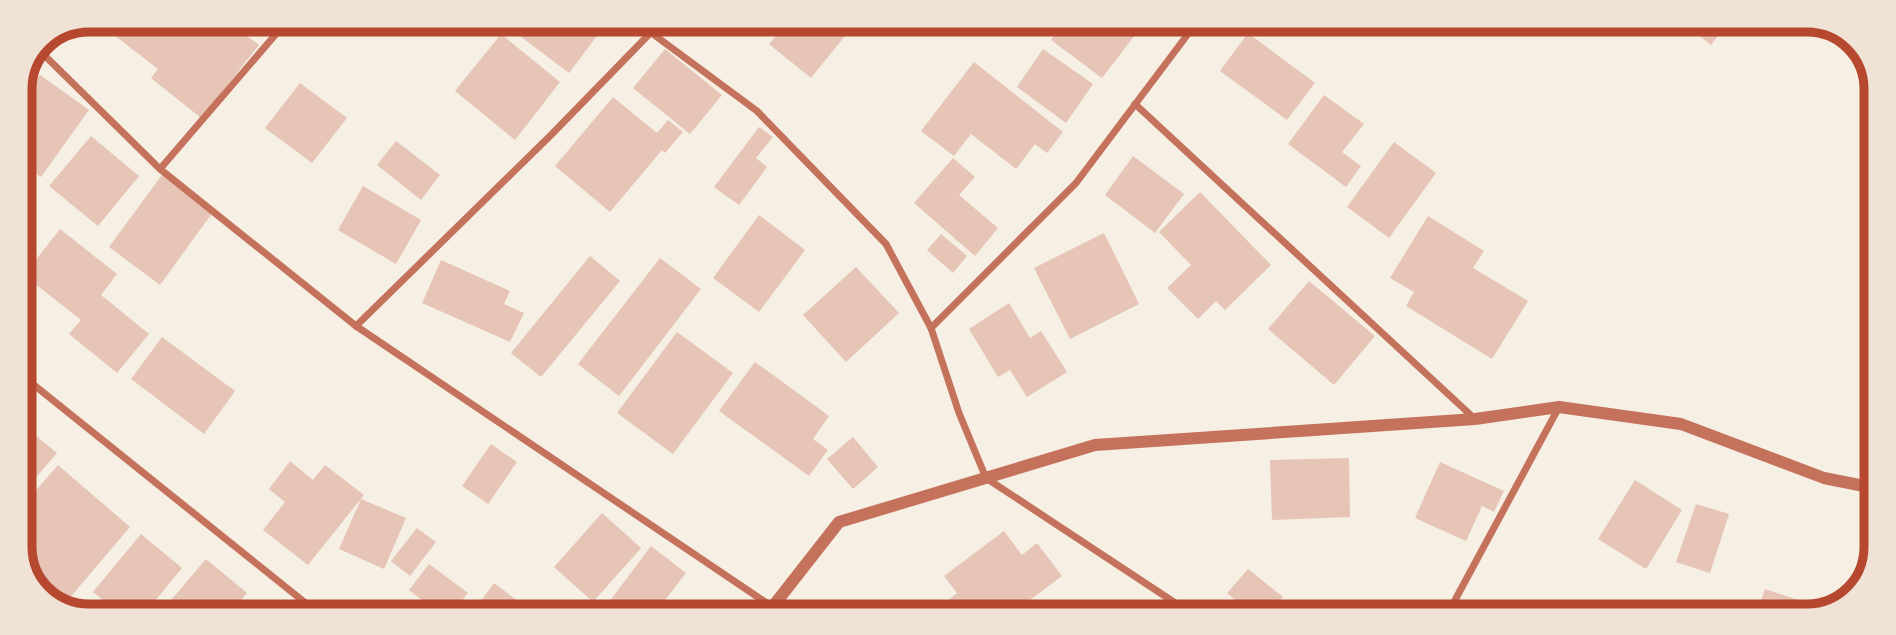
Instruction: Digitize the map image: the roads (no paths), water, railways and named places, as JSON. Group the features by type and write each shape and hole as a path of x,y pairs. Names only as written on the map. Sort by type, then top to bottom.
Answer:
{"street":[{"path":"160,169 278,32"},
{"path":"931,328 1076,183 1189,32"},
{"path":"356,326 551,135 650,33 757,111 886,244 931,328 959,413 986,478 1177,604"},
{"path":"43,54 160,169 356,326 764,604"},
{"path":"1135,104 1475,419"},
{"path":"32,383 307,604"},
{"path":"1453,604 1559,407"},
{"path":"779,604 839,522 1095,445 1475,419 1559,407 1681,424 1824,478 1864,486"}]}
